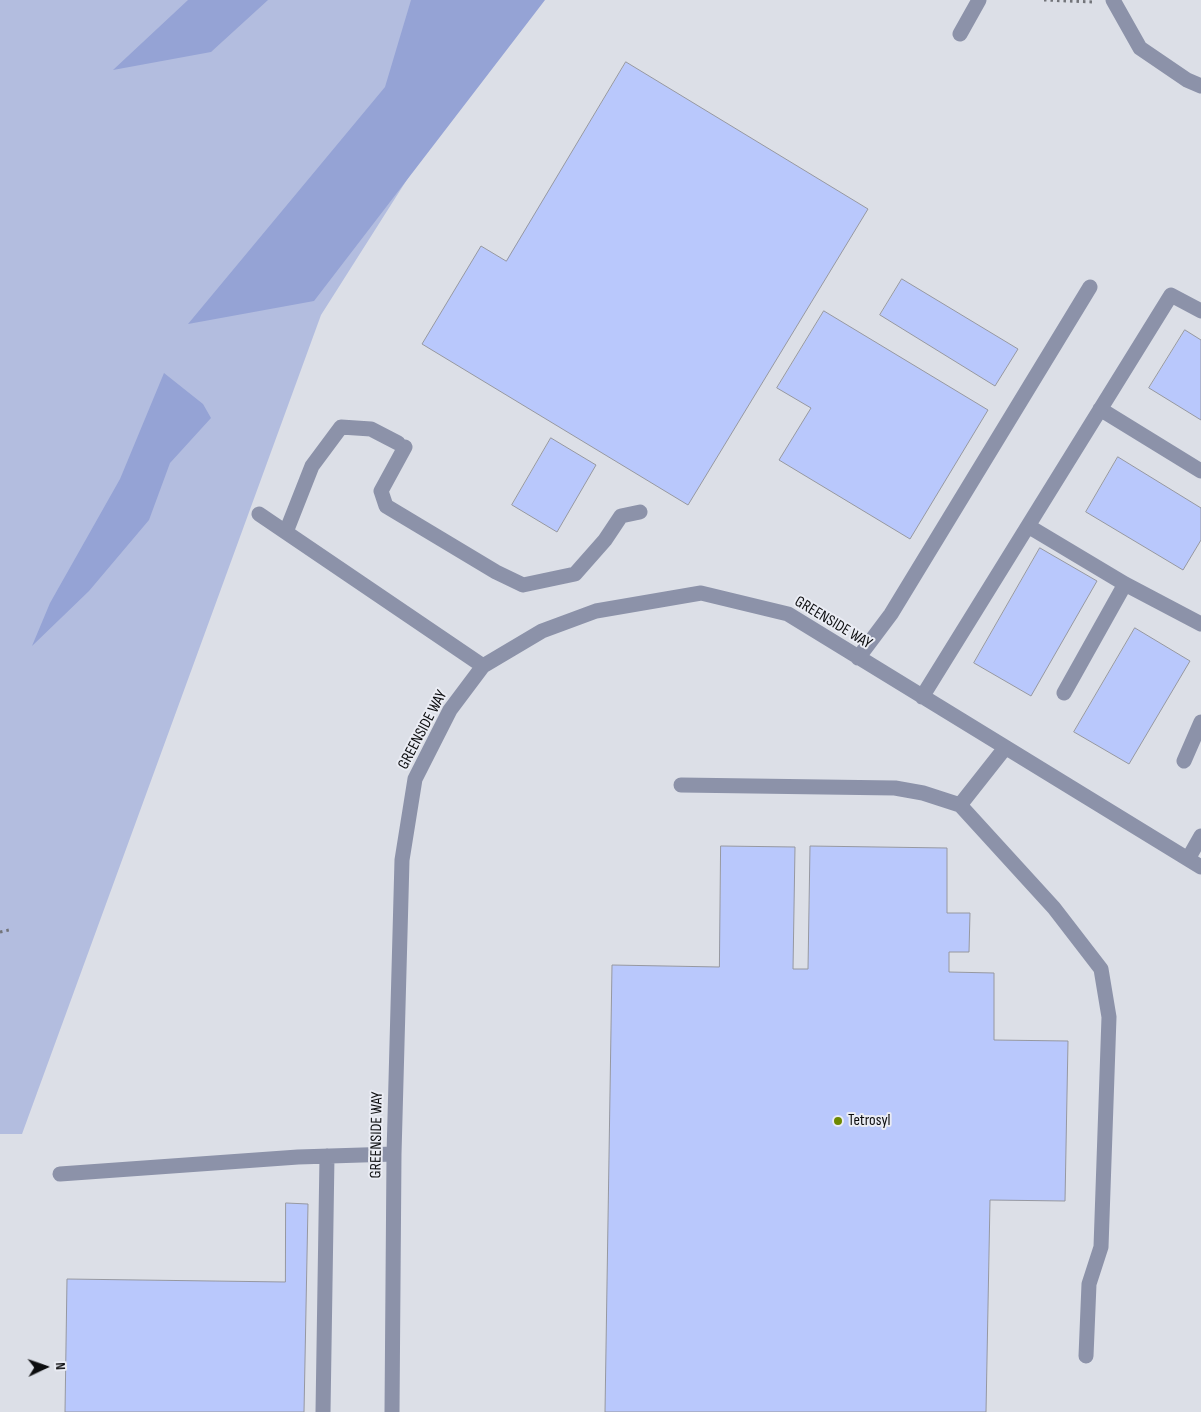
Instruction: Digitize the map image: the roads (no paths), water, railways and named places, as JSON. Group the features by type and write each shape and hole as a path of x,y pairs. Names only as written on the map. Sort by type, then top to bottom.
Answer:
{"street":[{"path":"960,34 979,0"},
{"path":"1113,1 1140,48 1187,80 1201,86"},
{"path":"858,658 891,614 1090,287"},
{"path":"922,697 1171,295 1201,310"},
{"path":"1100,409 1201,472"},
{"path":"286,532 312,466 342,427 371,429 401,445 381,491 386,506 496,572 523,585 575,574 605,540 621,516 640,512"},
{"path":"259,514 483,666"},
{"path":"1028,526 1126,584 1201,624"},
{"path":"1064,693 1126,584"},
{"name":"GREENSIDE WAY","path":"392,1412 394,1154 402,860 415,779 450,710 483,666 542,631 596,611 700,593 788,614 1201,867"},
{"path":"1184,761 1201,722"},
{"path":"960,805 1006,748"},
{"path":"681,785 895,788 923,793 960,805 1054,908 1101,969 1109,1017 1101,1247 1089,1284 1086,1356"},
{"path":"1188,859 1201,836"},
{"path":"60,1174 327,1156 394,1154"},
{"path":"323,1412 327,1156"}],"place":[{"name":"Tetrosyl","path":"838,1121"}]}
